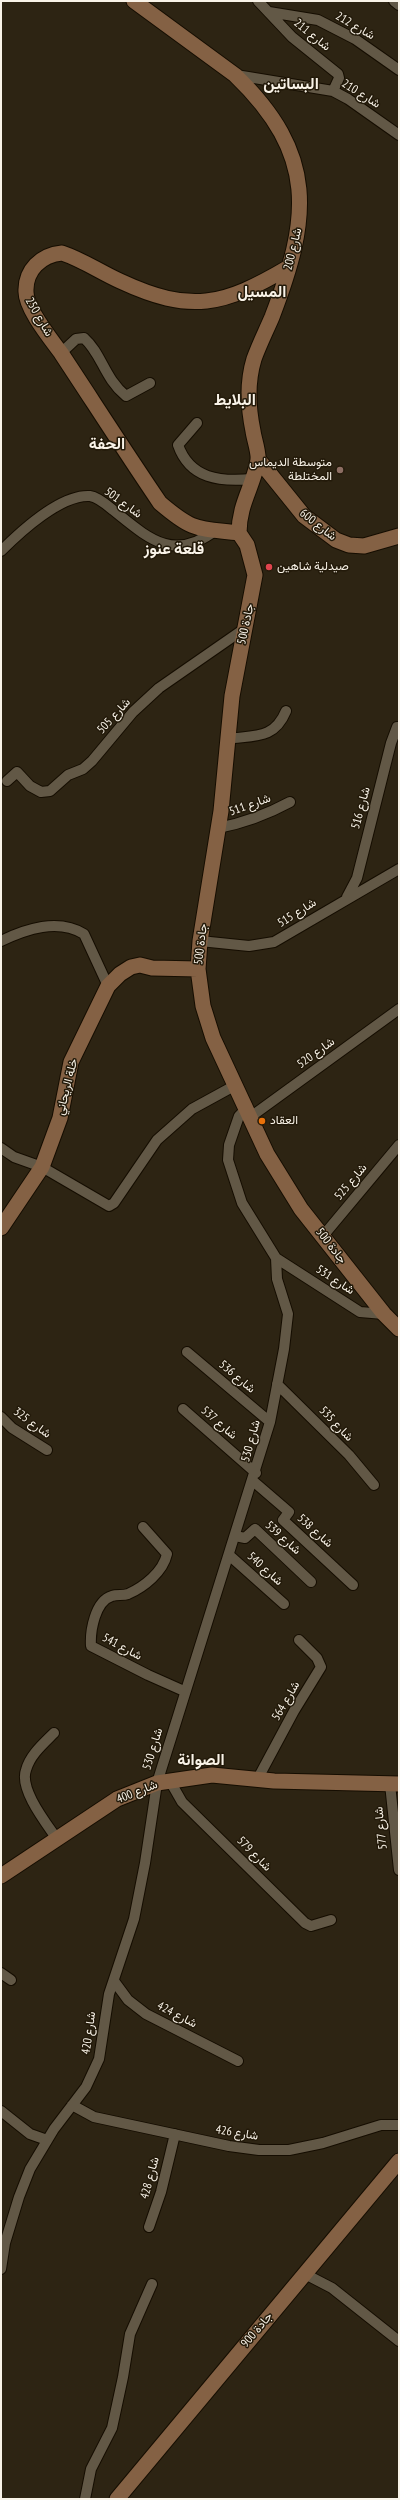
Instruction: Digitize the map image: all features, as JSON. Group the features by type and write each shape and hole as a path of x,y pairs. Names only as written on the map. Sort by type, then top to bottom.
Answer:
{"main road":[{"name":"شارع 200","path":"134,1 235,75 267,112 288,149 298,172 300,196 299,230 289,267 251,373 248,399 258,459 239,516 240,533"},
{"name":"شارع 250","path":"240,533 200,530 182,522 160,503 43,327 25,294 27,278 37,262 50,254 62,253 139,289 166,298 191,302 208,302 244,290 289,267"},
{"name":"شارع 600","path":"258,459 304,516 336,540 349,545 364,546 397,541"},
{"name":"جادة 500","path":"240,533 247,544 255,575 244,629 227,739 218,828 200,941 198,970 203,1006 213,1038 247,1114 267,1154 301,1209 384,1314 399,1329"},
{"name":"خلة الريحاني","path":"1,1228 42,1167 60,1118 71,1062 108,986 131,967 140,965 152,968 198,970"},
{"name":"شارع 400","path":"1,1876 117,1799 163,1782 212,1775 257,1780 394,1784"},
{"name":"جادة 900","path":"117,2499 399,2161"}],"street":[{"name":"شارع 211","path":"258,1 292,37 338,74 339,78 333,91"},
{"path":"394,1 399,5"},
{"name":"شارع 212","path":"269,12 318,20 355,39 399,70"},
{"name":"شارع 210","path":"235,75 333,91 348,99 399,135"},
{"path":"61,353 76,339 84,338 91,344 115,387 126,396 150,383"},
{"path":"197,423 178,445 183,459 200,473 213,479 252,479"},
{"name":"شارع 501","path":"1,551 37,518 75,498 90,496 104,503 148,537 174,547 196,543 216,530"},
{"name":"شارع 505","path":"7,781 16,772 30,786 41,792 50,791 68,775 83,769 92,761 133,712 159,688 244,629"},
{"path":"227,739 271,732 280,725 286,711"},
{"name":"شارع 516","path":"347,897 356,878 391,743 397,727 399,727"},
{"name":"شارع 511","path":"218,828 240,824 270,813 290,802"},
{"name":"شارع 515","path":"200,941 249,946 274,942 347,897 399,869"},
{"path":"1,941 20,932 37,928 57,926 78,930 84,934 108,986"},
{"name":"شارع 520","path":"247,1114 399,1009"},
{"path":"1,1148 14,1157 42,1167 109,1206 114,1203 147,1152 166,1131 192,1109 234,1086"},
{"name":"شارع 530","path":"163,1782 184,1691 254,1477 270,1422 288,1314 277,1279 276,1258 242,1203 228,1160 229,1145 239,1116 247,1114"},
{"name":"شارع 525","path":"323,1236 399,1145"},
{"name":"شارع 531","path":"276,1258 360,1312 384,1314"},
{"name":"شارع 536","path":"187,1352 270,1422"},
{"name":"شارع 535","path":"277,1384 348,1455 374,1485"},
{"name":"شارع 537","path":"183,1409 254,1477"},
{"name":"شارع 325","path":"1,1417 12,1428 47,1450"},
{"name":"شارع 538","path":"254,1477 289,1512 283,1520 353,1585"},
{"name":"شارع 541","path":"143,1527 167,1554 165,1561 160,1571 148,1582 127,1595 112,1596 105,1600 92,1623 92,1646 148,1676 184,1691"},
{"name":"شارع 539","path":"235,1536 245,1538 255,1529 311,1582"},
{"name":"شارع 540","path":"229,1554 284,1604"},
{"name":"شارع 564","path":"257,1780 294,1711 321,1667 317,1658 299,1640"},
{"path":"54,1733 32,1758 25,1770 24,1783 28,1793 57,1839"},
{"name":"شارع 579","path":"163,1782 305,1923 311,1926 331,1920"},
{"name":"شارع 420","path":"1,2269 3,2243 23,2185 47,2140 86,2088 99,2058 104,2014 134,1919 163,1782"},
{"name":"شارع 577","path":"394,1784 399,1870"},
{"path":"1,1973 11,1980"},
{"name":"شارع 424","path":"114,1981 128,2000 146,2014 238,2061"},
{"name":"شارع 426","path":"72,2105 94,2117 229,2146 259,2150 289,2150 322,2143 381,2125 399,2125"},
{"path":"1,2111 30,2134 47,2140"},
{"name":"شارع 428","path":"149,2228 161,2192 175,2134"},
{"path":"305,2274 332,2288 399,2341"},
{"path":"85,2499 91,2469 112,2428 124,2377 130,2334 152,2284"}],"place":[{"name":"متوسطة الديماس المختلطة","path":"340,470"},
{"name":"صيدلية شاهين","path":"269,567"},
{"name":"العقاد","path":"262,1121"}],"district":[{"name":"البساتين","path":"291,84"},
{"name":"المسيل","path":"262,292"},
{"name":"البلايط","path":"235,400"},
{"name":"الحفة","path":"107,444"},
{"name":"قلعة عنوز","path":"174,549"},
{"name":"الصوانة","path":"201,1760"}]}
